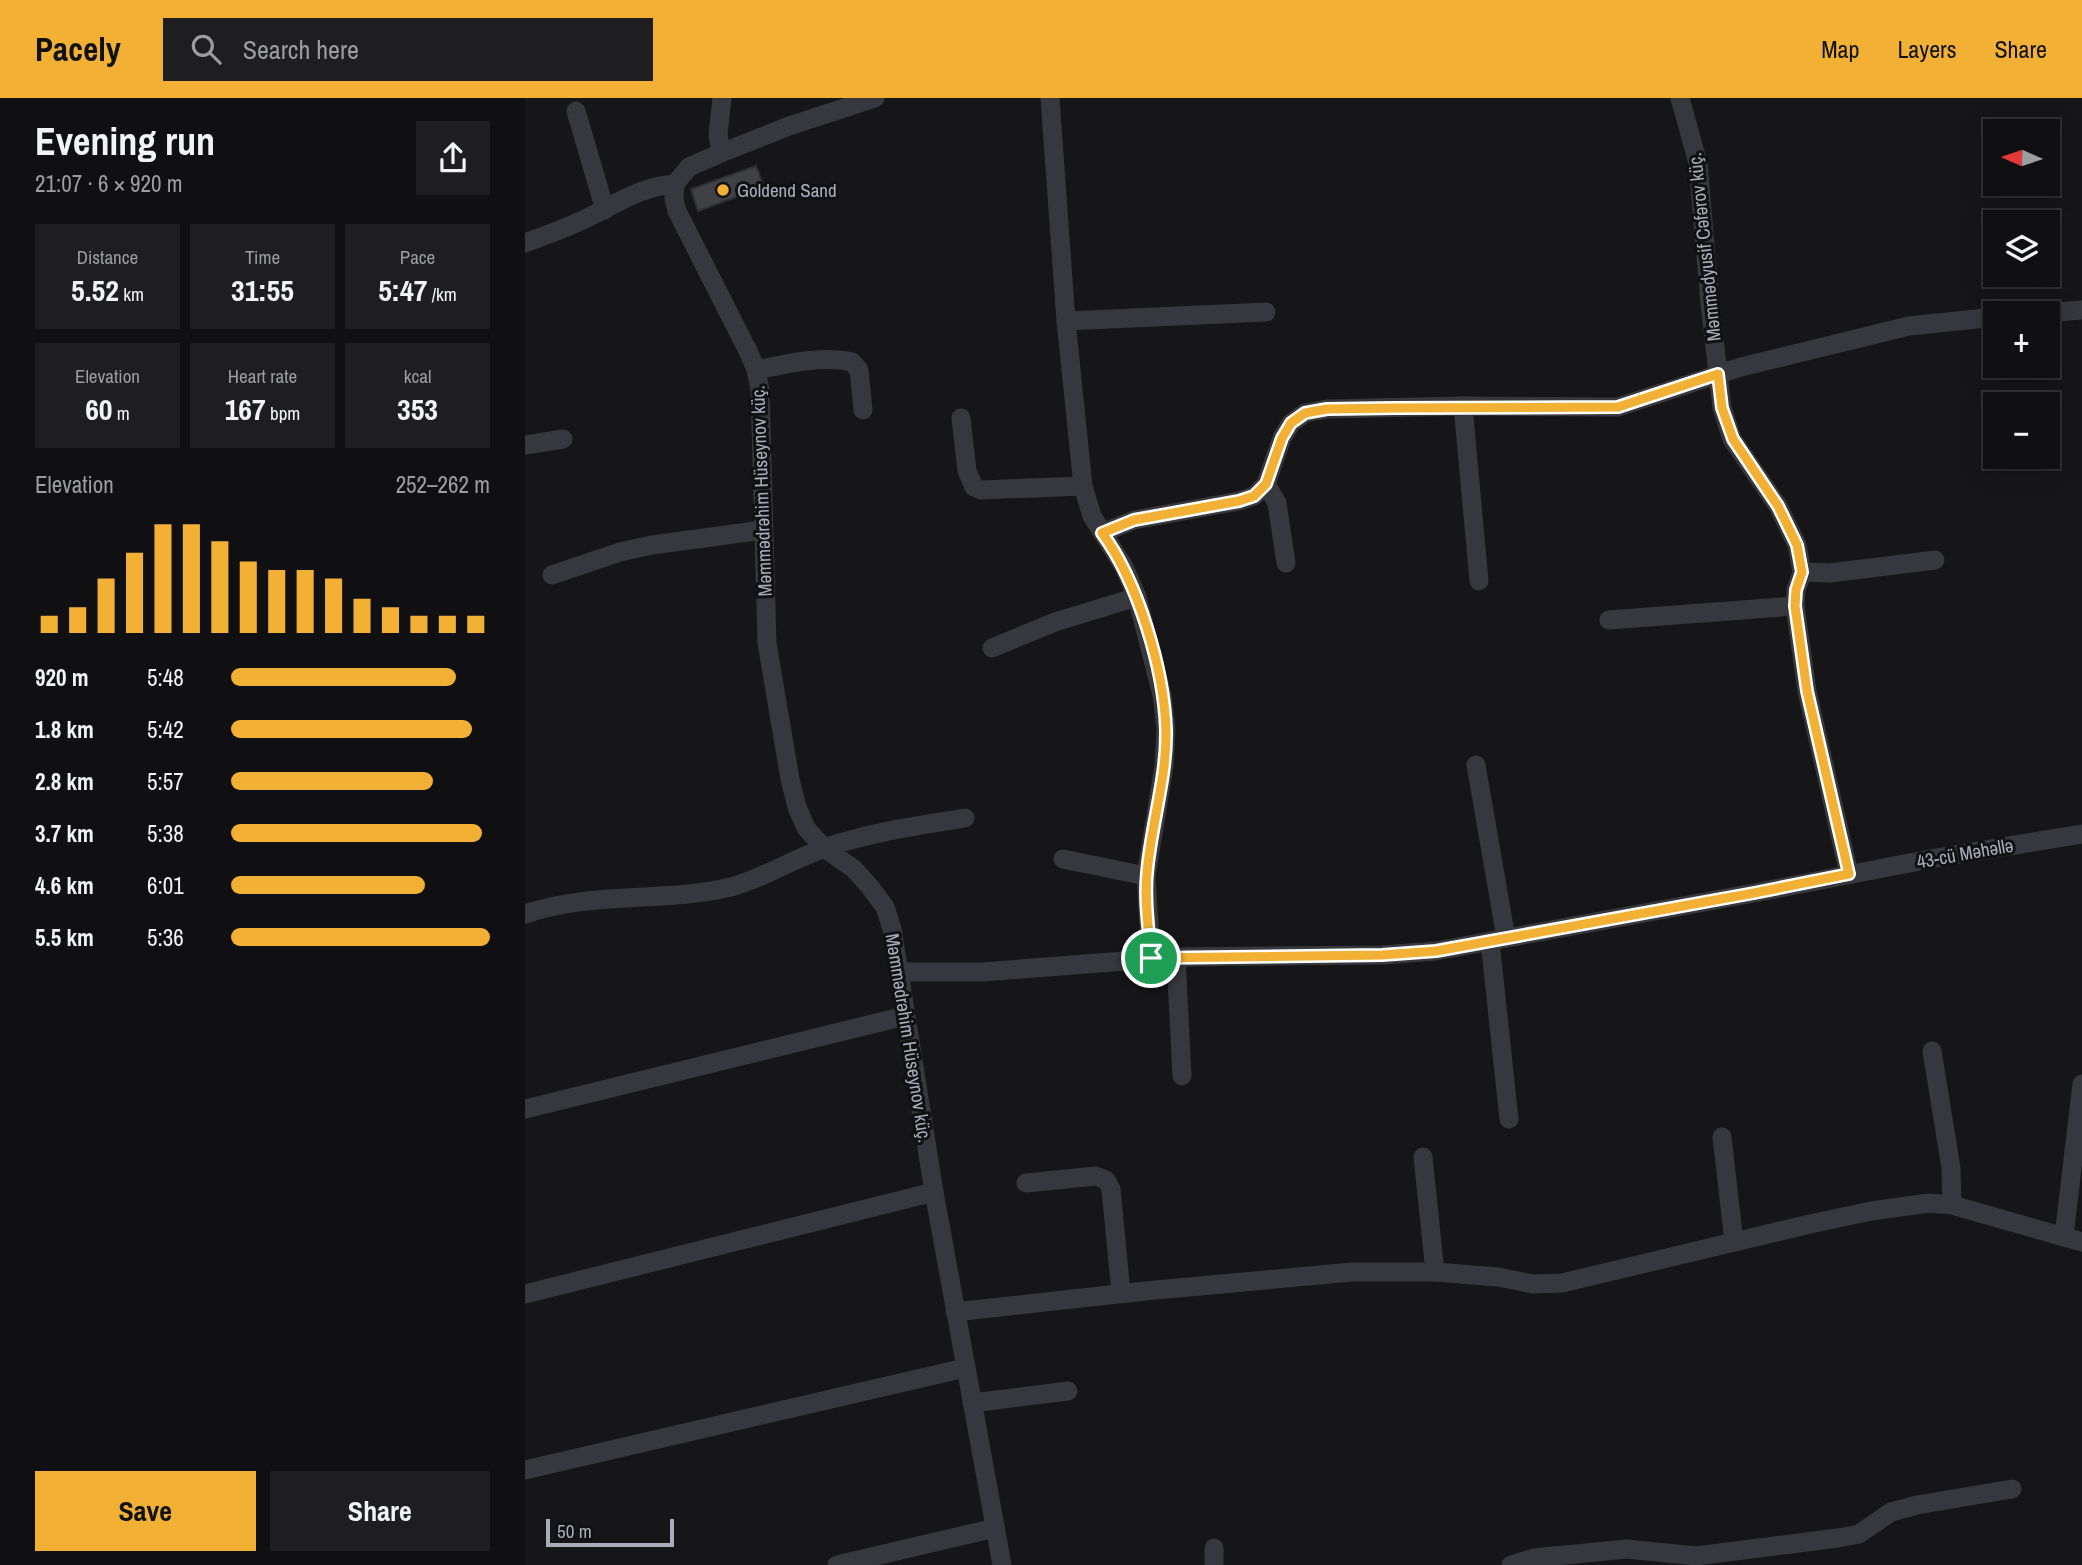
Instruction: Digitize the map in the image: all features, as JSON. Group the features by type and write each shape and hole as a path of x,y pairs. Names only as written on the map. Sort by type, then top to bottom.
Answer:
{"street":[{"path":"721,153 718,135 722,98"},
{"path":"525,243 605,210 637,192 658,185 675,184 689,167 721,153 789,126 875,98"},
{"path":"1050,98 1066,321 1083,486 1092,516 1124,567 1136,597 1160,685 1166,729 1164,766 1146,876 1151,958"},
{"name":"Məmmədyusif Cəfərov küç.","path":"1680,98 1698,163 1718,374 1726,424 1788,524 1797,545 1802,572 1796,590 1795,606 1807,691 1849,874"},
{"path":"576,111 605,210"},
{"name":"Məmmədrəhim Hüseynov küç.","path":"675,184 674,199 677,211 756,370 761,408 767,643 797,807 807,828 824,848 854,869 885,907 892,929 934,1192 1002,1565"},
{"path":"2060,312 2082,310"},
{"path":"1066,321 1266,312"},
{"path":"1102,533 1134,520 1254,496 1266,484 1282,438 1291,423 1305,413 1327,409 1463,406 1618,407 1718,374 1909,326 1983,318"},
{"path":"756,370 841,359 852,362 859,370 863,410"},
{"path":"1463,406 1479,581"},
{"path":"961,418 967,471 974,487 981,490 1083,486"},
{"path":"525,445 563,439"},
{"path":"1266,484 1277,503 1286,563"},
{"path":"552,575 620,552 652,545 763,530"},
{"path":"1802,572 1830,573 1935,560"},
{"path":"992,648 1055,622 1136,597"},
{"path":"1609,620 1795,606"},
{"path":"1476,765 1498,940 1509,1119"},
{"path":"526,912 579,901 703,892 731,887 824,848 887,831 965,818"},
{"name":"43-cü Məhəllə","path":"899,972 982,972 1175,957 1382,955 1436,951 1849,874 2082,834"},
{"path":"1063,859 1146,876"},
{"path":"1175,957 1182,1076"},
{"path":"525,1109 905,1016"},
{"path":"1932,1051 1951,1168 1952,1205"},
{"path":"955,1312 1121,1293 1352,1272 1435,1272 1498,1277 1533,1284 1562,1283 1871,1211 1929,1203 1952,1205 2073,1238 2082,1084"},
{"path":"1722,1137 1734,1242"},
{"path":"1423,1157 1435,1272"},
{"path":"1026,1183 1096,1176 1106,1180 1111,1189 1121,1293"},
{"path":"525,1294 934,1192"},
{"path":"525,1470 965,1368"},
{"path":"972,1403 1068,1391"},
{"path":"1511,1565 1534,1558 1585,1560 1636,1549 1696,1556 1838,1538 1859,1534 1891,1512 2012,1489"},
{"path":"837,1565 995,1528"}],"building":[{"path":"756,166 764,187 698,211 691,189"}],"place":[{"name":"Goldend Sand","path":"723,190"}],"route":[{"path":"1718,374 1726,424 1788,524 1801,559 1802,572 1796,590 1795,606 1807,691 1849,874 1436,951 1382,955 1151,958 1146,876 1164,766 1166,729 1153,653 1136,597 1117,553 1102,533 1134,520 1254,496 1266,484 1282,438 1291,423 1305,413 1327,409 1463,406 1618,407 1718,374"}]}
